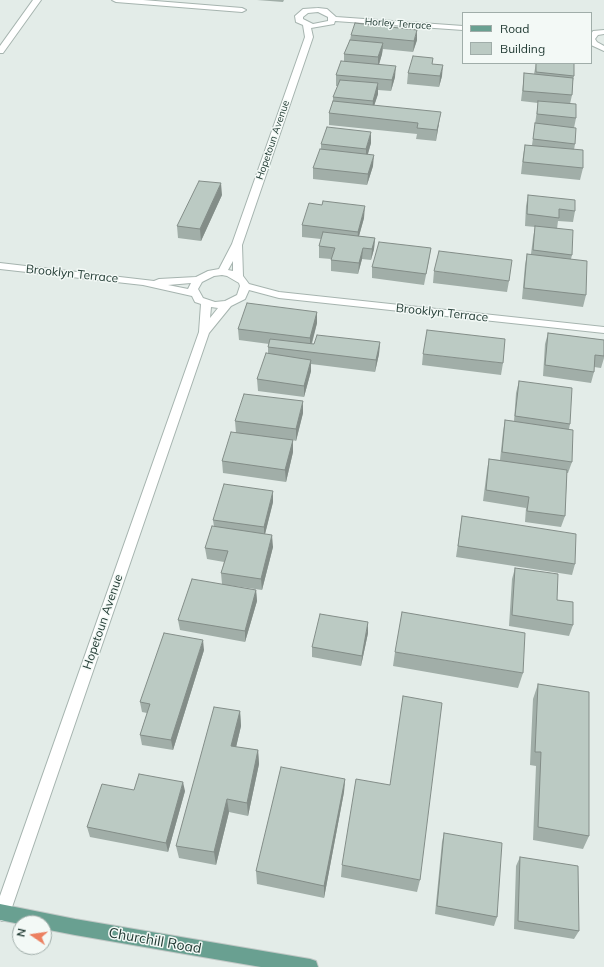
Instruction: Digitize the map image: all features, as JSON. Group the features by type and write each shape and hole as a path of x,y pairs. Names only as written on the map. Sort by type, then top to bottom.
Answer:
{"main road":[{"name":"Churchill Road","path":"1,913 75,928 310,967"}],"street":[{"path":"0,51 37,0"},
{"path":"116,0 242,10"},
{"name":"Hopetoun Avenue","path":"309,36 307,24 299,20 299,16 306,11 322,6 333,19"},
{"path":"307,24 320,25 331,22 333,19"},
{"name":"Horley Terrace","path":"333,19 462,28"},
{"name":"Hopetoun Avenue","path":"222,272 237,244 309,36 320,25"},
{"path":"592,38 596,34 604,32"},
{"path":"592,41 594,44 604,49"},
{"name":"Hopetoun Avenue","path":"237,244 238,276"},
{"name":"Brooklyn Terrace","path":"0,266 143,282 194,294"},
{"path":"222,272 238,276 245,286 241,297 226,304 214,305 206,303 194,294 193,289 198,280 212,273 222,272"},
{"name":"Brooklyn Terrace","path":"143,282 198,280"},
{"name":"Brooklyn Terrace","path":"245,286 279,295 604,330"},
{"name":"Brooklyn Terrace","path":"241,297 279,295"},
{"name":"Hopetoun Avenue","path":"1,913 204,332 206,303"},
{"name":"Hopetoun Avenue","path":"204,332 226,304"}],"building":[{"path":"355,23 417,30 414,41 351,35"},
{"path":"350,40 383,43 378,57 344,54"},
{"path":"413,56 433,58 432,64 443,65 440,76 408,73"},
{"path":"341,61 396,66 392,80 336,75"},
{"path":"536,64 574,64 574,76 536,72"},
{"path":"524,73 573,78 572,95 523,91"},
{"path":"340,80 378,83 373,101 333,97"},
{"path":"333,101 441,112 437,130 417,128 418,123 329,113"},
{"path":"538,101 576,104 576,118 537,114"},
{"path":"535,123 576,128 575,144 533,139"},
{"path":"327,127 371,132 366,149 321,144"},
{"path":"525,145 583,150 583,168 523,162"},
{"path":"320,149 374,155 368,174 313,168"},
{"path":"199,181 221,183 200,229 177,226"},
{"path":"528,195 575,200 575,211 559,209 559,218 527,214"},
{"path":"323,201 365,206 358,232 302,225 309,203 322,205"},
{"path":"535,226 573,230 572,255 533,250"},
{"path":"323,232 375,238 372,249 363,248 359,263 331,260 335,248 319,246"},
{"path":"379,242 431,248 426,274 372,267"},
{"path":"439,251 512,260 509,281 434,271"},
{"path":"527,254 587,261 586,295 524,288"},
{"path":"247,303 317,312 310,338 238,329"},
{"path":"427,330 505,339 503,363 423,354"},
{"path":"548,333 604,340 604,356 595,355 594,372 545,365"},
{"path":"317,335 380,342 376,360 268,347 270,339 314,344"},
{"path":"266,353 311,360 304,386 257,379"},
{"path":"519,381 572,388 570,424 515,416"},
{"path":"244,394 303,401 296,429 235,421"},
{"path":"505,420 573,430 572,462 502,452"},
{"path":"231,432 293,440 285,470 222,461"},
{"path":"489,459 567,470 565,516 527,511 529,497 486,490"},
{"path":"224,484 273,491 264,527 213,520"},
{"path":"462,516 576,534 575,564 458,546"},
{"path":"212,526 272,535 261,579 221,573 228,551 205,548"},
{"path":"515,568 558,574 557,600 573,602 573,625 512,615"},
{"path":"192,579 256,590 245,631 178,620"},
{"path":"402,612 525,633 523,673 395,652"},
{"path":"320,614 368,622 362,656 312,647"},
{"path":"164,633 203,640 171,740 140,735 150,704 140,702"},
{"path":"538,684 589,692 589,836 538,827 541,752 535,752"},
{"path":"403,696 442,703 420,880 342,865 356,779 390,785"},
{"path":"214,707 240,711 231,746 258,750 247,803 227,799 214,852 176,846"},
{"path":"281,767 345,779 324,886 256,871"},
{"path":"139,774 183,782 166,843 87,827 102,784 134,790"},
{"path":"444,833 502,843 497,917 437,906"},
{"path":"520,857 578,866 579,931 518,921"}]}
